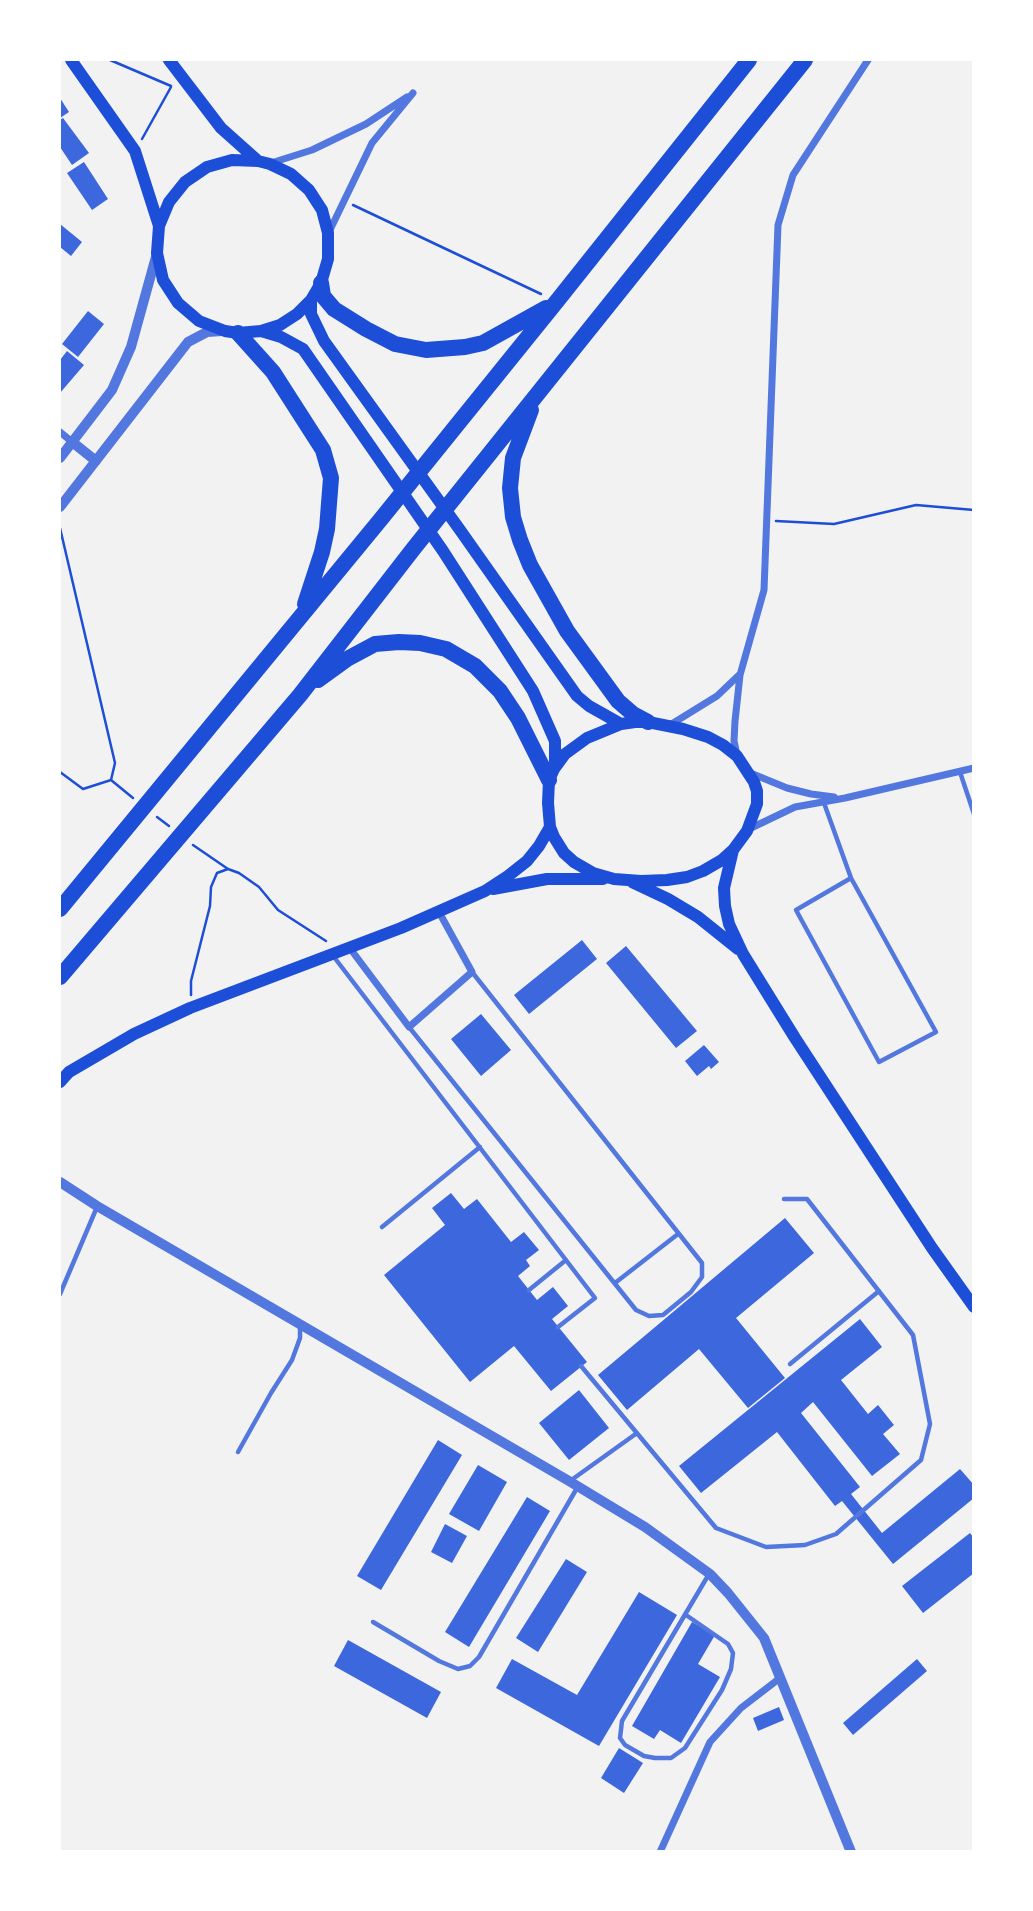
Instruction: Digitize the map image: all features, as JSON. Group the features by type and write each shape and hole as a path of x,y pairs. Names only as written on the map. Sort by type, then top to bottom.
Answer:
{"highway":[{"path":"60,909 381,519 748,60"},
{"path":"60,977 300,695 414,548 805,60"},
{"path":"321,283 323,296 334,309 395,344 426,350 484,343 557,301"},
{"path":"231,332 273,372 323,450 331,478 327,529 302,613"},
{"path":"536,398 513,458 510,488 513,517 520,540 530,565 567,631 618,701 648,722"},
{"path":"300,695 346,659 375,644 420,643 446,649 475,666 500,691 552,775"}],"main road":[{"path":"71,60 135,151 159,226"},
{"path":"169,60 221,128 264,162 291,174 309,190 322,210 328,233 328,259 321,283 311,300 297,314 280,325 261,331 231,332 199,321 178,303 163,280 157,253 159,226 169,202 185,182 207,167 232,160 264,162"},
{"path":"311,300 311,314 324,341 577,696 589,706 621,723"},
{"path":"261,331 281,337 303,349 443,551 533,691 555,741 550,827 559,846 574,862 593,873 614,879"},
{"path":"485,891 547,879 654,881 687,877 722,860 733,850 747,831 757,804 757,791 748,772 737,756 723,745 708,737 648,722 621,723 587,738 565,754 552,775"},
{"path":"60,1082 69,1072 134,1034 190,1008 439,912 485,891 527,861 550,827"},
{"path":"733,850 724,888 725,906 729,923 743,954 932,1248 974,1307"},
{"path":"628,880 698,917 743,954"}],"street":[{"path":"737,756 734,741 740,675 764,590 778,225 793,175 868,60"},
{"path":"264,162 312,150 366,124 413,93 372,143 328,233"},
{"path":"60,458 112,390 131,347 157,253"},
{"path":"60,507 188,342 207,332 231,332"},
{"path":"60,432 96,461"},
{"path":"669,726 718,696 740,675"},
{"path":"747,831 794,807 974,768"},
{"path":"748,772 787,788 845,798"},
{"path":"340,950 409,1027 472,972 439,912"},
{"path":"60,1182 645,1527 710,1574 764,1638 851,1852"},
{"path":"660,1852 710,1742 741,1708 780,1678"}],"lane":[{"path":"960,771 974,814"},
{"path":"824,802 851,878 936,1032 879,1062 796,910 851,878"},
{"path":"340,950 480,1147 595,1298 558,1327"},
{"path":"409,1027 636,1310 649,1316 663,1315 691,1292 702,1277 702,1263 472,972"},
{"path":"382,1227 480,1147"},
{"path":"581,1366 716,1528 766,1547 805,1545 836,1534 921,1460 930,1424 913,1335 807,1199 784,1199"},
{"path":"60,1294 97,1206"},
{"path":"615,1283 678,1234"},
{"path":"529,1290 566,1260"},
{"path":"790,1364 879,1291"},
{"path":"238,1452 292,1360 300,1338 300,1325"},
{"path":"373,1622 439,1661 458,1669 470,1666 479,1657 573,1484 637,1433"},
{"path":"685,1615 728,1644 733,1653 732,1669 722,1690 685,1748 671,1758 644,1756 625,1745 620,1738 622,1721 685,1615 710,1574"}],"path":[{"path":"110,60 171,86"},
{"path":"135,151 179,73"},
{"path":"344,201 557,301"},
{"path":"766,521 834,524 916,505 974,510"},
{"path":"60,528 115,763 111,780 83,789 60,772"},
{"path":"204,854 259,887 278,910 340,950"},
{"path":"190,1008 191,981 210,906 211,887 217,873 228,869"}],"building":[{"path":"60,98 69,112 60,118"},
{"path":"63,118 89,153 72,165 60,147 60,120"},
{"path":"84,162 108,199 92,210 67,173"},
{"path":"60,224 82,242 71,256 60,247"},
{"path":"88,311 104,324 78,357 62,344"},
{"path":"67,351 84,365 60,393 60,360"},
{"path":"582,940 597,959 529,1014 514,995"},
{"path":"626,946 697,1031 676,1048 606,963"},
{"path":"481,1014 511,1050 481,1076 451,1039"},
{"path":"704,1045 719,1062 697,1076 685,1061"},
{"path":"451,1193 464,1209 477,1199 511,1242 524,1232 539,1250 526,1260 530,1266 518,1276 537,1300 553,1287 568,1306 552,1319 587,1362 551,1391 514,1346 470,1382 384,1275 445,1225 432,1208"},
{"path":"785,1218 814,1253 736,1318 785,1378 748,1408 699,1349 627,1410 598,1375"},
{"path":"860,1319 882,1347 841,1380 868,1414 878,1405 894,1425 883,1434 900,1454 872,1476 813,1402 801,1413 860,1487 851,1494 882,1533 960,1469 974,1485 974,1498 893,1564 842,1501 835,1506 777,1432 701,1493 679,1466"},
{"path":"579,1390 609,1428 569,1460 539,1423"},
{"path":"438,1440 462,1455 381,1590 357,1576"},
{"path":"478,1465 507,1482 479,1531 449,1514"},
{"path":"527,1497 550,1511 469,1647 445,1632"},
{"path":"445,1524 467,1536 452,1563 431,1552"},
{"path":"970,1533 974,1538 974,1573 923,1613 902,1586"},
{"path":"566,1559 587,1572 538,1652 516,1638"},
{"path":"639,1592 677,1615 599,1746 496,1688 512,1659 577,1695"},
{"path":"692,1622 715,1635 698,1664 720,1677 681,1743 660,1730 654,1739 632,1726"},
{"path":"348,1640 441,1692 427,1718 334,1666"},
{"path":"917,1659 927,1671 853,1735 843,1723"},
{"path":"779,1707 784,1720 758,1731 753,1718"},
{"path":"619,1748 643,1763 624,1793 601,1778"}]}
